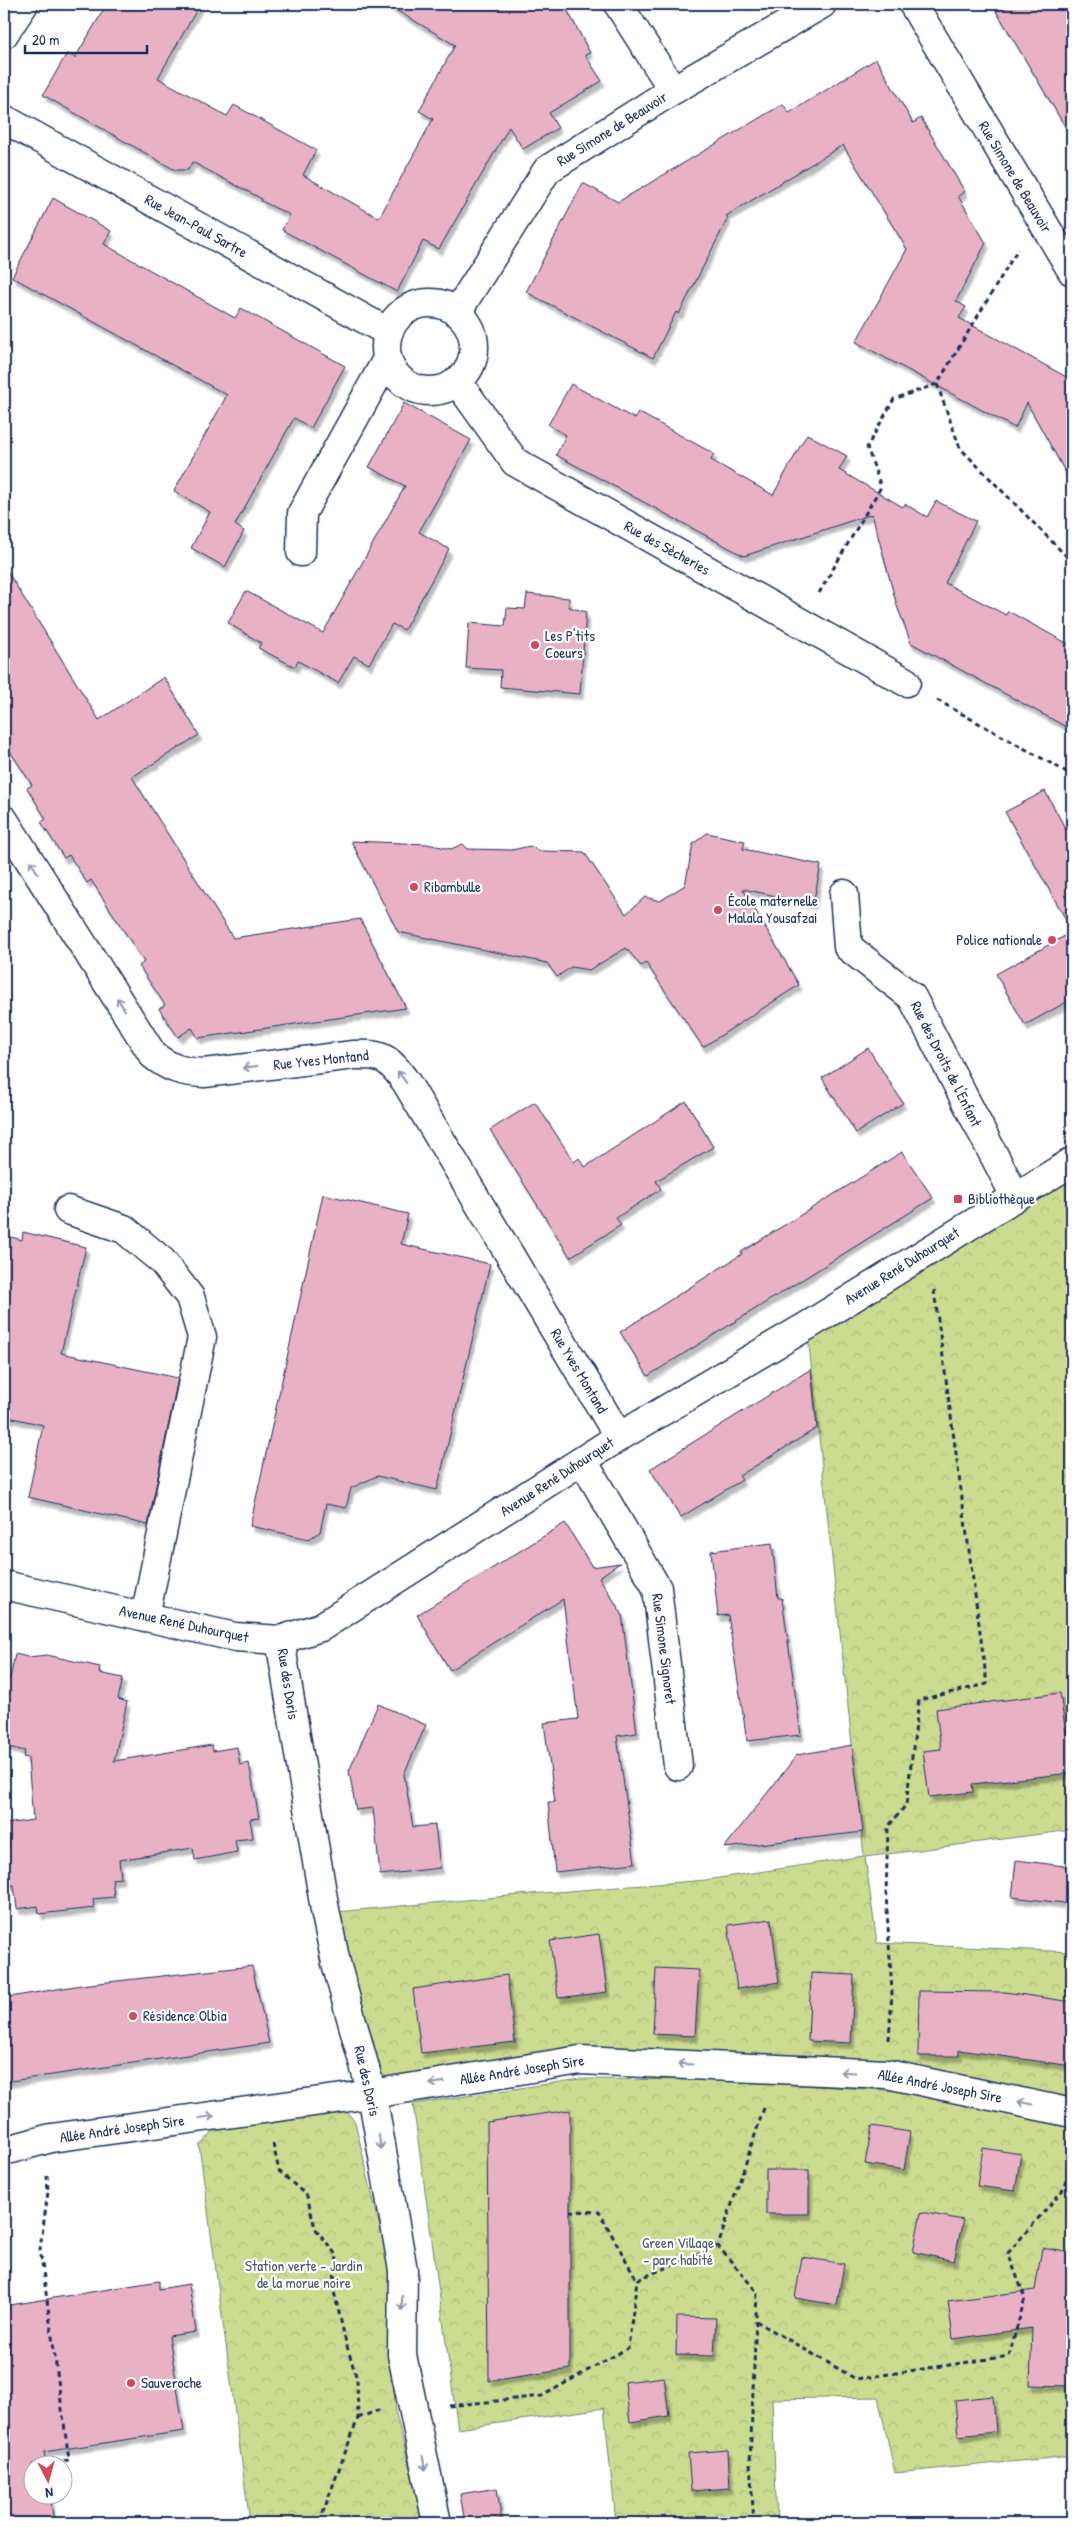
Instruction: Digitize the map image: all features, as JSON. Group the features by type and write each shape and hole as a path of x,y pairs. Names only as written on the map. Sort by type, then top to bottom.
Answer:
{"street":[{"path":"4,34 24,4"},
{"path":"618,4 673,90"},
{"name":"Rue Simone de Beauvoir","path":"457,312 547,170 673,90 822,4"},
{"name":"Rue Simone de Beauvoir","path":"913,4 1072,271"},
{"name":"Rue Jean-Paul Sartre","path":"4,119 388,332"},
{"path":"431,303 444,305 457,312 466,322 472,334 474,347 472,360 467,372 445,388 431,391 417,389 404,383 394,372 387,359 385,346 388,332 394,320 405,311 417,305 431,303"},
{"path":"301,552 302,513 387,359"},
{"name":"Rue des Sècheries","path":"457,381 515,462 906,682"},
{"name":"Rue Yves Montand","path":"4,820 153,1055 165,1066 183,1072 204,1073 376,1054 391,1062 406,1082 619,1437"},
{"name":"Rue des Droits de l'Enfant","path":"844,894 848,947 912,997 1015,1196"},
{"name":"Avenue René Duhourquet","path":"4,1585 235,1637 280,1640 321,1627 619,1437 807,1326 1072,1162"},
{"path":"68,1210 124,1229 162,1261 190,1297 202,1337 145,1617"},
{"name":"Rue Simone Signoret","path":"583,1461 657,1588 678,1766"},
{"name":"Rue des Doris","path":"280,1640 327,1918 336,1962 372,2094 403,2270 402,2355 437,2523"},
{"name":"Allée André Joseph Sire","path":"4,2151 43,2141 372,2094 580,2060 888,2074 1072,2113"}],"path":[{"path":"801,624 881,487 867,446 894,399 937,384 1038,216"},
{"path":"937,384 960,448 1072,562"},
{"path":"906,682 1072,775"},
{"path":"888,2074 892,1992 886,1894 888,1827 906,1805 920,1700 987,1684 929,1250"},
{"path":"637,2280 718,2246 777,2068"},
{"path":"265,2109 279,2171 307,2196 315,2228 337,2256 333,2287 346,2343 357,2379 358,2418 319,2523"},
{"path":"43,2141 48,2192 40,2248 68,2454"},
{"path":"756,2321 856,2379 1009,2356 1025,2298 1008,2253 1062,2191 1072,2163"},
{"path":"413,2410 542,2396 628,2348 637,2280 598,2212 570,2211"},
{"path":"718,2246 757,2292 750,2464 754,2523"}],"green space":[{"path":"1072,1162 1072,1830 865,1857 877,1943 1072,1952 1072,2097 1026,2091 887,2064 446,2072 378,2078 336,1912 706,1880 864,1856 807,1326"},
{"name":"Green Village - parc habité","path":"580,2079 715,2080 900,2091 1072,2123 1072,2456 895,2473 878,2397 772,2399 777,2523 616,2523 604,2408 458,2429 413,2104"},
{"name":"Station verte - Jardin de la morue noire","path":"343,2107 355,2122 390,2269 388,2320 396,2414 424,2523 250,2523 199,2145 219,2126"}],"building":[{"path":"107,4 200,4 158,78 227,116 234,105 316,150 303,175 379,218 433,119 419,111 455,45 386,4 564,4 590,53 585,55 602,81 549,113 558,128 523,149 509,127 439,249 423,241 397,292 282,230 290,215 261,201 262,199 192,162 188,170 175,170 43,95 67,53 75,58"},
{"path":"992,4 1072,4 1072,138"},
{"path":"876,59 913,123 921,118 965,192 958,196 986,243 956,301 966,307 959,318 1072,380 1072,484 1027,403 1015,428 856,342 907,249 843,145 726,216 728,218 679,314 676,312 653,358 526,292 583,183 618,202 783,104 789,113"},
{"path":"53,198 111,231 104,244 235,318 241,308 345,366 311,428 294,418 235,525 244,531 225,567 191,548 210,512 174,491 227,395 12,277"},
{"path":"571,384 635,419 638,412 714,454 711,460 773,495 807,434 847,456 839,470 903,507 905,504 927,517 936,501 976,521 945,583 1006,615 1008,611 1072,646 1072,730 911,643 897,606 872,514 744,556 556,455 566,435 548,425"},
{"path":"404,403 471,440 419,532 449,549 404,630 392,624 369,664 354,656 338,683 298,661 295,667 258,648 261,643 228,623 246,591 323,633 405,486 369,467"},
{"path":"4,566 99,720 164,677 199,735 132,777 233,938 360,919 406,1008 198,1038 192,1028 178,1037 159,1009 165,1005 139,966 144,962 91,880 87,883 69,855 64,858 41,822 46,819 27,788 32,785 4,742"},
{"name":"Les P'tits Coeurs","path":"527,594 569,598 569,607 586,612 580,694 500,687 501,670 466,668 469,623 505,626 507,608 525,609"},
{"path":"1045,791 1072,841 1072,930 1005,812"},
{"path":"707,833 745,841 743,849 821,865 813,904 743,889 799,985 703,1047 646,963 641,966 626,948 589,970 571,967 557,977 547,963 398,932 351,841 427,844 451,849 463,844 468,849 512,850 530,846 539,851 584,852 626,914 645,897 660,901 685,885 693,844"},
{"path":"1072,932 1072,999 1025,1025 996,974"},
{"path":"868,1048 903,1103 856,1133 822,1078"},
{"path":"686,1101 713,1147 656,1181 661,1189 616,1218 621,1225 570,1257 490,1130 535,1102 574,1162 579,1158 585,1167"},
{"path":"902,1152 933,1198 648,1376 620,1332 742,1254 741,1252"},
{"path":"323,1194 408,1214 401,1244 490,1264 437,1490 377,1476 351,1488 346,1508 326,1504 320,1532 309,1539 250,1526"},
{"path":"23,1232 86,1247 61,1353 178,1378 148,1525 28,1497 43,1425 4,1416 4,1235 22,1240"},
{"path":"811,1369 817,1428 739,1476 742,1480 681,1517 650,1469"},
{"path":"565,1523 592,1567 620,1563 599,1577 622,1614 637,1733 617,1736 635,1863 555,1872 548,1802 555,1802 544,1723 578,1719 563,1599 450,1670 417,1615"},
{"path":"772,1543 778,1598 782,1598 801,1735 747,1741 728,1615 718,1616 711,1551"},
{"path":"15,1654 28,1657 47,1655 100,1667 99,1673 123,1678 118,1699 127,1702 114,1761 212,1745 213,1751 237,1747 240,1765 249,1763 259,1818 250,1819 253,1838 235,1840 237,1852 195,1860 193,1848 119,1860 121,1878 112,1879 114,1897 93,1899 94,1908 39,1914 38,1906 17,1909 14,1885 4,1886 4,1849 9,1848 6,1824 33,1820 28,1758 23,1757 25,1751 4,1746 4,1677 10,1678"},
{"path":"1060,1693 1066,1734 1072,1733 1072,1773 972,1784 973,1792 929,1797 923,1751 941,1749 936,1709"},
{"path":"378,1704 426,1725 404,1774 413,1827 435,1825 440,1868 380,1875 373,1808 356,1810 349,1771"},
{"path":"852,1745 863,1832 724,1848 797,1755"},
{"path":"1016,1860 1072,1867 1072,1904 1012,1897"},
{"path":"771,1919 779,1982 737,1989 728,1925"},
{"path":"599,1934 607,1992 558,1998 550,1941"},
{"name":"Résidence Olbia","path":"252,1966 269,2043 4,2082 4,1998 81,1985"},
{"path":"656,1968 699,1970 695,2036 653,2034"},
{"path":"811,1973 854,1975 851,2043 808,2041"},
{"path":"507,1975 515,2042 421,2053 413,1989"},
{"path":"919,1991 1005,1992 1072,2002 1072,2066 959,2050 959,2056 918,2056"},
{"path":"570,2110 570,2369 489,2381 487,2122"},
{"path":"872,2126 910,2132 904,2170 865,2164"},
{"path":"983,2148 1021,2154 1015,2191 977,2186"},
{"path":"766,2170 809,2170 809,2214 766,2214"},
{"path":"921,2212 963,2220 954,2261 913,2252"},
{"path":"1042,2248 1072,2253 1069,2386 1030,2385 1032,2328 953,2339 948,2301 1035,2290"},
{"path":"802,2257 844,2264 837,2305 795,2298"},
{"path":"159,2281 159,2289 189,2284 196,2332 169,2336 184,2431 44,2452 44,2454 22,2454 22,2504 51,2504 54,2523 4,2523 4,2306"},
{"path":"677,2317 716,2318 714,2356 676,2355"},
{"path":"664,2377 669,2416 630,2422 625,2382"},
{"path":"993,2396 996,2432 958,2436 955,2400"},
{"path":"728,2450 730,2488 691,2491 688,2453"},
{"path":"497,2488 502,2523 465,2523 460,2494"}],"place":[{"name":"Les P'tits Coeurs","path":"535,645"},
{"name":"Ribambulle","path":"414,887"},
{"name":"École maternelle Malala Yousafzai","path":"718,910"},
{"name":"Police nationale","path":"1052,940"},
{"name":"Bibliothèque","path":"958,1199"},
{"name":"Résidence Olbia","path":"133,2016"},
{"name":"Sauveroche","path":"131,2383"}]}
